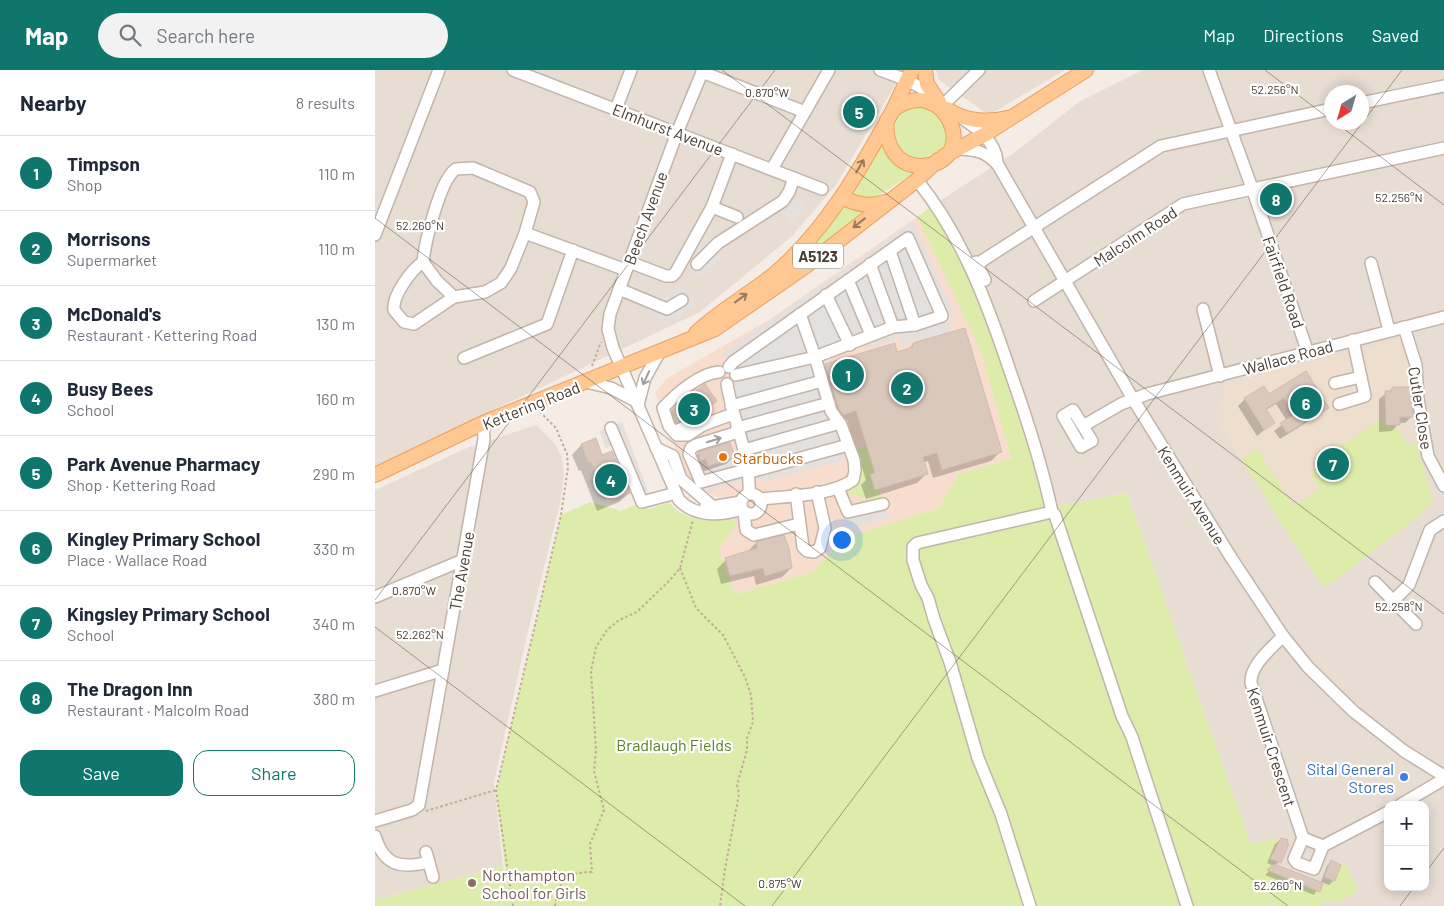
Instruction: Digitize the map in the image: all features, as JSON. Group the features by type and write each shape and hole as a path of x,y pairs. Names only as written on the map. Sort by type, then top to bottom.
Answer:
{"main road":[{"path":"925,70 955,128 951,147 941,158 931,164 915,165 899,158 887,141 890,115 900,103 918,96 928,98 943,105"},
{"name":"Kettering Road","path":"375,475 531,403 715,329 806,266 888,200 917,180 941,158 984,135 1086,70"},
{"name":"Kettering Road","path":"689,339 705,324 772,276 799,251 841,197 890,115 909,75"},
{"name":"Kettering Road","path":"943,105 981,120 995,121 1015,116"},
{"name":"Kettering Road","path":"841,197 851,202 865,205 888,200"}],"street":[{"path":"375,234 439,70"},
{"name":"Elmhurst Avenue","path":"513,70 822,189"},
{"path":"616,109 631,70"},
{"path":"772,169 829,70"},
{"name":"Kenmuir Avenue","path":"880,70 909,75 943,105 981,131 997,155 998,165"},
{"path":"943,105 979,70"},
{"name":"Fairfield Road","path":"1209,70 1252,188 1308,353"},
{"path":"703,71 805,112"},
{"name":"Beech Avenue","path":"676,493 622,368 608,329 608,321 677,133 703,71"},
{"path":"1369,101 1444,86"},
{"path":"977,264 1161,146 1324,111"},
{"name":"Malcolm Road","path":"1035,301 1183,204 1444,148"},
{"name":"Kenmuir Avenue","path":"960,149 977,150 988,154 998,165 1064,282 1133,398 1232,559 1283,636 1308,667 1353,711 1404,751 1444,777"},
{"path":"525,233 573,250 628,266 672,276 712,207 732,154"},
{"path":"423,262 411,272 395,300 395,310 404,322 414,324 454,297 485,292 501,283 511,268 525,233 534,202 530,192 473,168 460,167 453,171 446,181 425,240 423,262 437,281 454,297"},
{"path":"697,264 718,243 783,201 795,178"},
{"path":"917,180 932,199 969,262 989,311 1045,475 1052,512 1055,515 1122,716 1131,736 1187,906"},
{"path":"712,207 737,217"},
{"path":"749,494 750,471 732,410 727,384 732,382 728,371 733,362 908,238 942,316 915,325 893,327 815,357 728,371 710,372 663,408 669,426 675,431 695,423 703,425 732,410 822,381"},
{"path":"968,247 985,280"},
{"path":"464,358 547,324 573,250"},
{"path":"890,251 915,325"},
{"path":"1371,263 1389,330"},
{"path":"870,264 893,327"},
{"path":"848,280 871,335"},
{"path":"619,290 667,309 682,300"},
{"path":"827,295 850,345"},
{"path":"1203,309 1220,376"},
{"path":"760,499 838,488 853,480 855,471 840,423 829,403 800,314"},
{"name":"Wallace Road","path":"1083,426 1133,398 1444,317"},
{"name":"Cutler Close","path":"1404,327 1416,365 1418,399 1428,456 1444,486"},
{"path":"1339,404 1364,398 1353,340"},
{"path":"586,382 611,388 637,403 645,378 659,353"},
{"path":"1335,384 1361,377"},
{"path":"829,403 738,430 691,448 689,454 701,482 848,445"},
{"path":"743,450 840,423"},
{"name":"The Avenue","path":"418,807 484,439 483,424"},
{"path":"611,428 642,502 676,493 686,507 704,515 742,508"},
{"path":"656,448 673,456 681,479 712,506"},
{"path":"838,488 849,512 883,504"},
{"path":"796,494 803,547 807,551 814,552 821,548 825,528 817,492"},
{"path":"694,510 712,506 742,508 749,514 757,513 761,507 760,499 757,495 749,494 744,496 742,508 746,530 754,535 799,524"},
{"path":"1030,906 1001,814 978,758 950,662 928,598 921,585 913,560 913,548 917,543 1052,512"},
{"path":"1393,601 1409,585 1430,530 1444,521"},
{"path":"375,597 463,560"},
{"path":"1375,582 1416,624"},
{"name":"Kenmuir Crescent","path":"1283,636 1257,665 1253,672 1251,683 1303,838"},
{"path":"375,691 443,670"},
{"path":"1406,801 1444,777"},
{"path":"375,821 418,807"},
{"path":"1323,846 1303,838 1294,859 1297,863 1314,869 1323,846 1384,814"},
{"path":"375,836 382,854 394,863 410,866 427,857 433,877"}],"path":[{"path":"593,366 602,339"},
{"path":"513,906 496,790 561,515 568,467 567,454 556,428 531,403"},
{"path":"555,906 557,892 564,879 576,872 591,872 591,844 604,810 595,771 596,750 591,671 596,647 607,630 619,620 637,612 680,568 691,530 694,510"},
{"path":"680,568 696,608 723,635 745,677 751,695 753,722 747,738 747,750 737,785 739,794 720,906"},
{"path":"418,807 427,812 496,790"}],"shaded area":[{"path":"375,70 904,70 836,185 792,236 700,312 375,466"},
{"path":"936,70 1065,70 989,115 939,80"},
{"path":"1143,70 1444,70 1444,906 1272,906 1127,493 1058,506 1048,472 938,202 1014,153 1079,102"},
{"path":"800,199 807,206 791,224 781,213"},
{"path":"917,217 980,349 1011,459 958,474 939,508 842,539 813,572 734,594 719,549 732,516 719,498 688,483 655,393 666,379 770,319"},
{"path":"913,222 955,316 948,319 952,331 902,345 896,334 894,336 895,340 864,349 863,346 819,361 852,451 843,453 845,460 761,482 753,466 731,389 738,371 723,353"},
{"path":"707,235 724,258 696,278 688,267"},
{"path":"683,286 696,305 663,325 650,305"},
{"path":"1400,339 1408,366 1416,443 1433,500 1419,516 1325,588 1293,542 1214,416 1222,404 1225,394 1223,383"},
{"path":"622,422 648,491 633,497 614,445 606,448 599,431"},
{"path":"536,425 555,444 562,457 564,475 560,504 527,635 494,782 503,866 375,900 375,490 467,448"},
{"path":"736,459 738,466 735,467 739,482 708,491 702,477 708,476 705,468"},
{"path":"884,498 889,518 846,529 841,510"}],"green space":[{"path":"907,107 934,107 949,130 945,146 937,156 927,160 915,158 904,152 896,143 893,132 896,120"},
{"path":"882,143 914,170 914,173 871,200 852,197"},
{"name":"Bradlaugh Fields","path":"938,202 960,234 994,307 1058,506 1127,493 1251,846 1251,844 1279,838 1269,858 1274,864 1268,870 1281,876 1280,881 1284,882 1286,878 1319,891 1323,883 1326,885 1328,882 1335,881 1341,865 1346,865 1359,891 1337,902 1324,900 1322,906 1273,906 1260,870 1272,906 375,906 375,900 503,866 509,901 496,790 561,515 590,502 621,511 635,505 651,509 669,502 683,514 697,519 732,516 736,525 719,549 735,594 813,572 842,539 939,508 958,474 1011,459 980,349 917,217"},
{"path":"846,204 865,210 801,264 798,259"},
{"path":"1383,418 1385,427 1396,427 1408,445 1416,443 1433,500 1419,516 1325,588 1293,542 1241,459 1257,449 1293,506 1320,489 1310,473 1332,459 1329,454"},
{"path":"867,446 875,473 870,475 875,490 879,489 882,499 862,498 848,493 854,450"}],"building":[{"path":"965,328 1002,452 942,470 937,453 923,457 928,474 875,490 870,474 875,473 856,411 843,415 839,409 825,364 895,343 897,352 913,347 913,343"},
{"path":"1306,371 1329,408 1287,433 1280,423 1294,415 1284,398 1266,409 1275,423 1264,430 1244,398 1264,386 1269,394"},
{"path":"705,384 717,401 695,416 676,423 672,410"},
{"path":"1392,387 1410,387 1413,417 1400,417 1400,425 1386,425 1385,391 1392,391"},
{"path":"596,438 602,455 612,451 630,493 607,503 591,462 588,463 581,444"},
{"path":"730,442 735,458 708,466 706,459 701,461 698,452"},
{"path":"784,535 789,548 792,568 765,576 763,568 730,576 725,558 757,548 756,542"},
{"path":"1281,838 1288,840 1287,843 1289,844 1281,863 1270,859"},
{"path":"1331,860 1341,865 1335,881 1324,877"},
{"path":"1274,864 1323,883 1320,892 1267,870"}],"place":[{"name":"Park Avenue Pharmacy","path":"859,112"},
{"name":"The Dragon Inn","path":"1276,199"},
{"name":"Timpson","path":"848,375"},
{"name":"Morrisons","path":"907,388"},
{"name":"Kingley Primary School","path":"1306,403"},
{"name":"McDonald's","path":"694,409"},
{"name":"Starbucks","path":"723,457"},
{"name":"Kingsley Primary School","path":"1333,464"},
{"name":"Busy Bees","path":"611,480"},
{"name":"Sital General Stores","path":"1404,777"},
{"name":"Northampton School for Girls","path":"472,883"}]}
